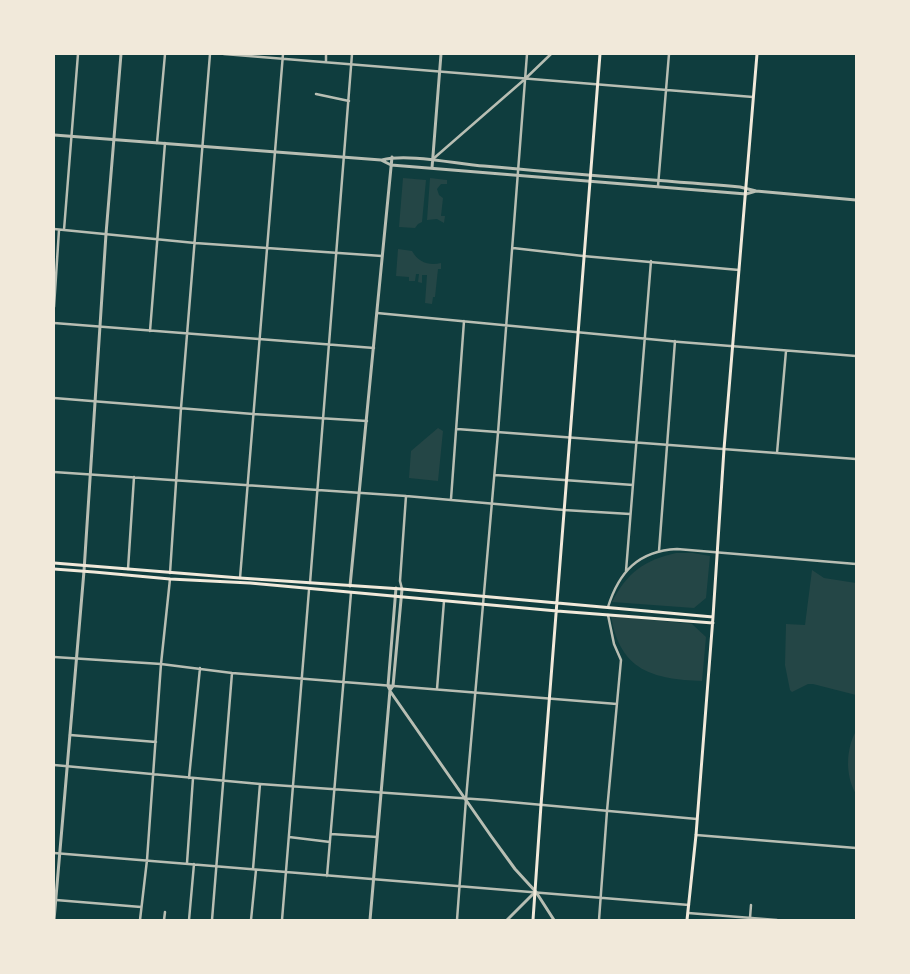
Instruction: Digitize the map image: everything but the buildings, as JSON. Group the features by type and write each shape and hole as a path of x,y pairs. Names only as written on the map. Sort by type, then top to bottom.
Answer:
{"main road":[{"path":"533,920 600,54"},
{"path":"688,920 714,617 724,449 757,54"},
{"path":"54,563 396,588 714,617"},
{"path":"54,570 250,584 557,612 713,623"}],"street":[{"path":"64,230 78,54"},
{"path":"54,920 84,571 99,328 121,54"},
{"path":"157,143 165,54"},
{"path":"170,572 181,408 210,54"},
{"path":"224,54 754,97"},
{"path":"240,578 283,54"},
{"path":"326,54 326,63"},
{"path":"310,583 352,54"},
{"path":"432,168 441,54"},
{"path":"457,920 495,475 527,54"},
{"path":"432,160 551,54"},
{"path":"658,186 669,54"},
{"path":"316,94 349,101"},
{"path":"54,135 381,160 392,157 432,160 480,166 746,188 756,191 856,200"},
{"path":"150,331 165,143"},
{"path":"350,586 392,157"},
{"path":"381,160 391,165 519,176 746,194 756,191"},
{"path":"479,172 480,166"},
{"path":"54,230 382,256"},
{"path":"54,307 59,230"},
{"path":"513,248 739,270"},
{"path":"626,570 651,261"},
{"path":"377,313 856,356"},
{"path":"451,499 464,321"},
{"path":"54,323 374,348"},
{"path":"658,552 675,341"},
{"path":"777,453 786,351"},
{"path":"54,398 367,421"},
{"path":"457,429 856,460"},
{"path":"54,472 451,499 564,510 630,514"},
{"path":"495,475 633,485"},
{"path":"128,568 134,477"},
{"path":"390,686 402,589 400,581 406,496"},
{"path":"608,607 614,590 626,570 644,558 658,552 677,549 856,564"},
{"path":"140,920 147,860 161,664 170,579"},
{"path":"370,920 390,690 395,597 396,588 400,581"},
{"path":"282,920 309,590"},
{"path":"327,876 351,593"},
{"path":"437,689 444,601"},
{"path":"599,920 621,660 614,644 607,615"},
{"path":"54,657 161,664 232,673 616,704"},
{"path":"187,863 191,778 200,668"},
{"path":"212,920 232,673"},
{"path":"390,690 515,869 536,892 554,920"},
{"path":"70,735 156,742"},
{"path":"54,766 697,819"},
{"path":"252,920 260,784"},
{"path":"331,834 377,838"},
{"path":"696,835 856,848"},
{"path":"288,838 330,842"},
{"path":"54,853 689,905"},
{"path":"189,920 194,864"},
{"path":"507,920 536,892"},
{"path":"56,900 141,907"},
{"path":"750,918 751,905"},
{"path":"164,912 164,920"},
{"path":"688,913 777,920"}],"shaded area":[{"path":"403,178 426,180 422,222 415,228 399,227"},
{"path":"430,178 447,180 447,184 441,184 437,189 439,195 443,198 441,216 445,216 444,223 437,219 427,220"},
{"path":"398,249 412,251 417,258 424,262 432,264 441,263 441,269 438,269 435,297 433,297 432,304 425,303 427,275 422,275 422,283 418,282 419,274 416,274 415,281 409,281 409,277 396,276"},
{"path":"438,428 443,431 438,481 409,478 411,451"},
{"path":"676,553 710,556 706,598 694,608 612,602 624,583 638,569 655,560"},
{"path":"812,570 824,578 856,583 856,695 813,684 808,684 792,692 790,690 785,665 786,624 805,625"},
{"path":"611,616 692,624 706,637 702,681 668,678 641,668 622,649 615,635"},
{"path":"856,731 856,794 850,779 848,762 850,746"}]}
